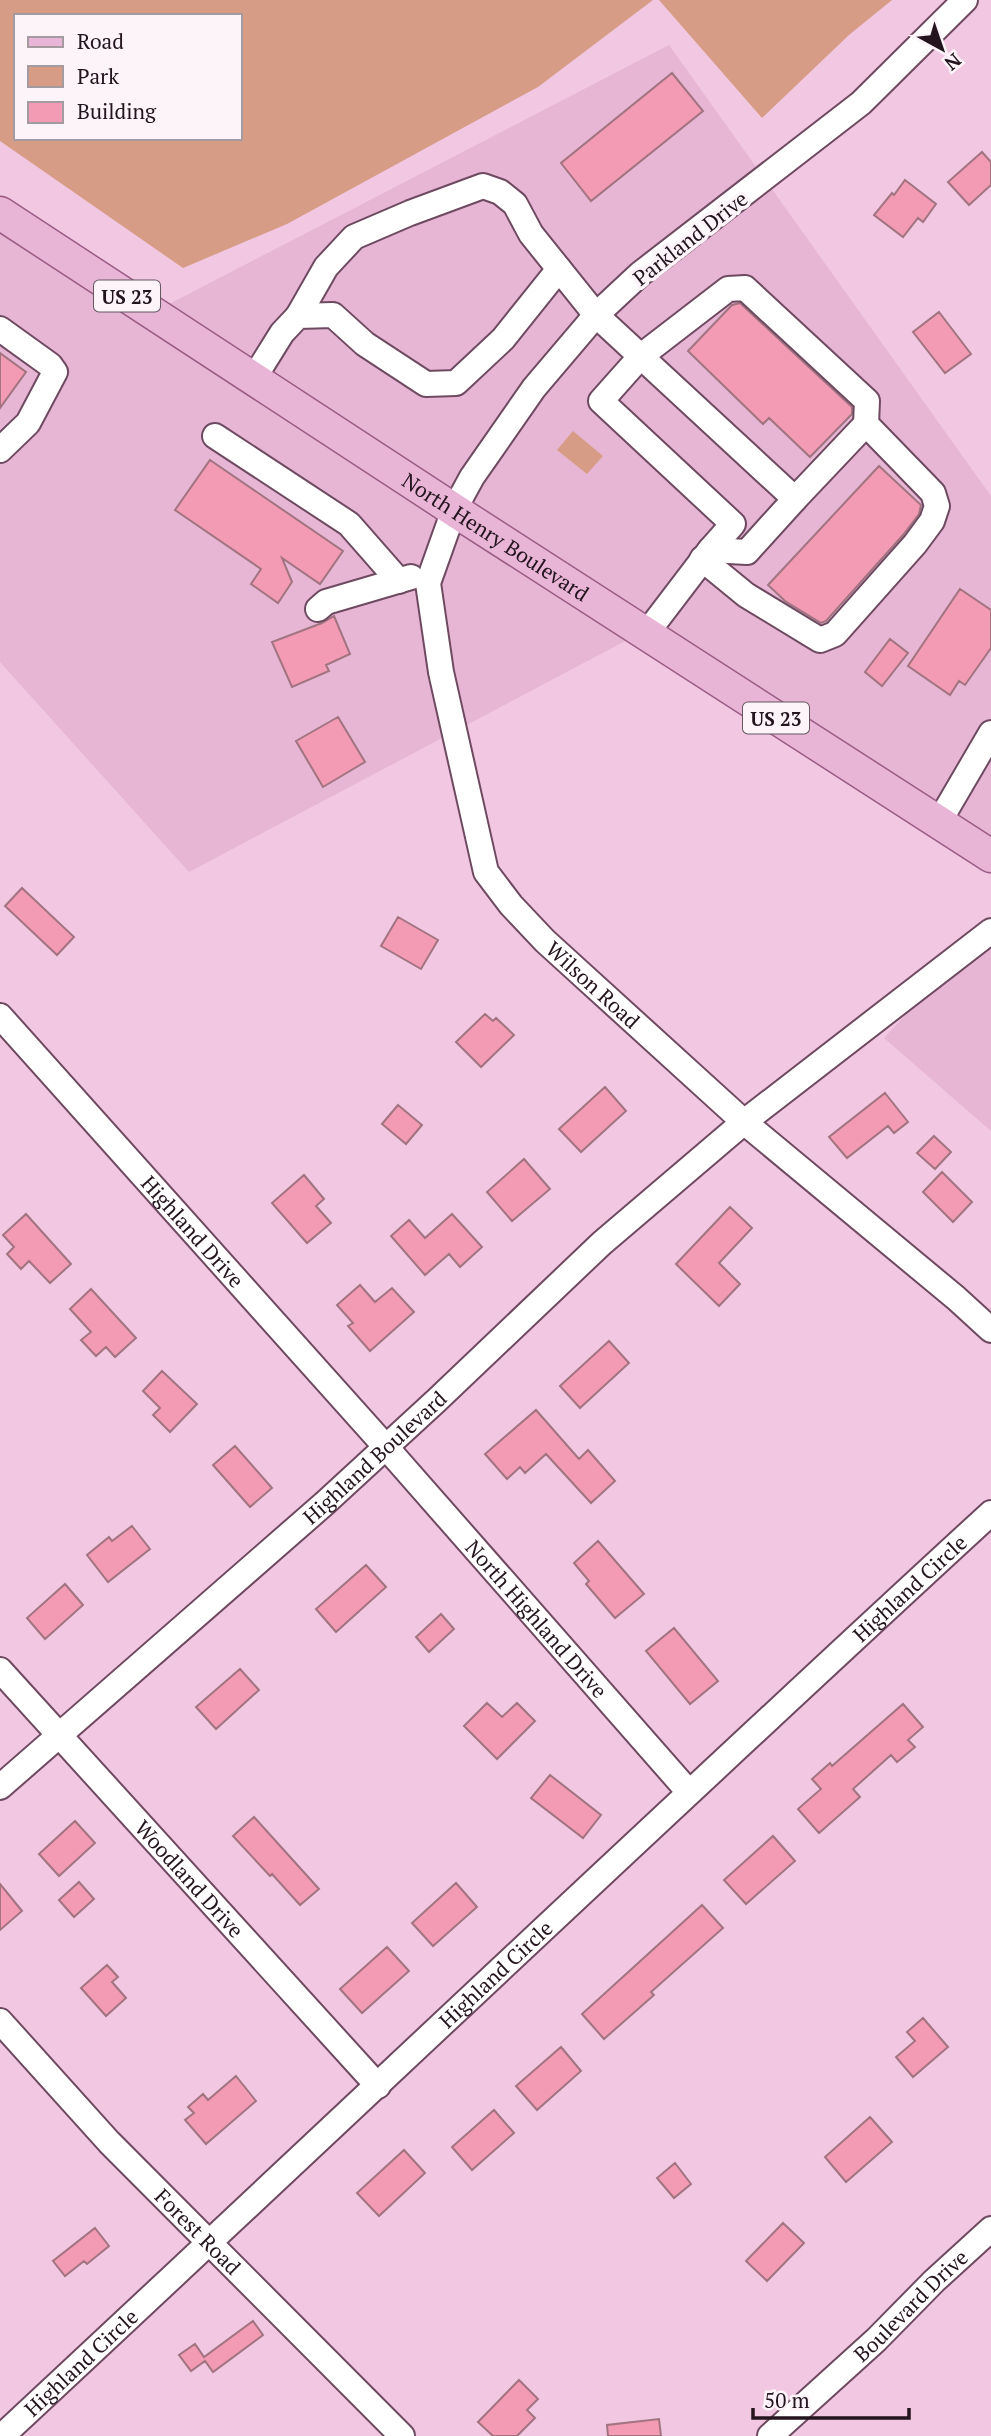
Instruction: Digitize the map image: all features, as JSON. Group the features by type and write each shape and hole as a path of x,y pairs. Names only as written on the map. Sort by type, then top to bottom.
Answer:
{"main road":[{"name":"North Henry Boulevard","path":"0,214 991,856"}],"street":[{"name":"Parkland Drive","path":"454,510 472,477 534,388 596,315 640,274 861,103 965,0"},
{"path":"254,378 282,333 298,316 326,267 354,237 483,187 500,192 514,204 531,234 596,315 795,499"},
{"path":"298,316 333,315 365,344 426,384 456,383 503,340 559,269"},
{"path":"646,634 706,555 733,524 601,401 642,356 728,289 745,288 867,401 866,424 747,552 706,555"},
{"path":"0,330 50,365 55,372 27,423 0,450"},
{"path":"706,555 746,595 805,632 820,640 835,634 915,544 932,521 937,506 933,493 866,424"},
{"path":"215,436 349,524 399,581"},
{"name":"Wilson Road","path":"454,510 428,583 441,672 486,872 510,905 545,941 744,1122 991,1330"},
{"path":"318,609 326,602 432,571"},
{"path":"939,822 991,733"},
{"name":"Highland Boulevard","path":"0,1787 315,1512 602,1243 744,1122 991,930"},
{"name":"Highland Drive","path":"0,1016 385,1446"},
{"name":"North Highland Drive","path":"385,1446 688,1791"},
{"name":"Highland Circle","path":"2,2436 378,2086 688,1791 991,1513"},
{"name":"Woodland Drive","path":"0,1670 378,2086"},
{"name":"Forest Road","path":"0,2021 108,2142 402,2436"},
{"name":"Boulevard Drive","path":"770,2436 876,2340 934,2281 991,2229"}],"shaded area":[{"path":"669,45 991,496 991,851 648,629 189,872 0,662 0,197 150,314"},
{"path":"991,923 991,1131 884,1038"}],"green space":[{"path":"0,0 653,0 538,87 287,224 183,268 0,141"},
{"path":"659,0 892,0 849,35 762,118"},
{"path":"573,431 603,456 587,474 557,450"}],"building":[{"path":"672,73 703,111 591,201 561,163"},
{"path":"982,152 991,162 991,185 969,205 948,182"},
{"path":"905,180 936,204 923,222 918,218 903,237 874,215"},
{"path":"740,303 852,407 852,414 810,457 769,418 763,424 688,351 732,305"},
{"path":"939,312 971,354 945,373 913,332"},
{"path":"0,353 26,372 0,408"},
{"path":"210,460 343,551 320,584 282,558 292,582 278,603 251,584 261,569 175,510"},
{"path":"879,466 921,505 919,514 826,621 821,623 785,601 768,585"},
{"path":"960,589 991,610 991,648 965,685 959,681 950,695 908,666"},
{"path":"334,616 350,654 326,665 329,671 292,687 272,642"},
{"path":"890,639 908,653 882,686 865,672"},
{"path":"338,717 365,762 323,787 296,741"},
{"path":"22,888 74,937 57,955 5,906"},
{"path":"398,917 438,940 421,969 381,946"},
{"path":"485,1014 493,1021 496,1018 514,1035 481,1067 456,1042"},
{"path":"605,1087 626,1111 581,1152 559,1129"},
{"path":"885,1093 908,1122 894,1133 888,1126 847,1158 829,1137"},
{"path":"398,1105 422,1125 406,1144 382,1124"},
{"path":"934,1136 951,1152 935,1169 917,1153"},
{"path":"524,1159 550,1189 512,1221 487,1192"},
{"path":"942,1172 972,1202 953,1222 923,1192"},
{"path":"304,1175 324,1199 316,1206 331,1223 307,1243 272,1203"},
{"path":"730,1207 752,1228 719,1263 740,1284 719,1306 676,1264"},
{"path":"26,1214 71,1264 50,1283 29,1261 21,1269 7,1254 14,1247 3,1235"},
{"path":"452,1214 482,1247 460,1267 449,1254 425,1275 391,1236 409,1220 425,1238"},
{"path":"360,1285 375,1302 392,1288 414,1312 370,1351 348,1326 353,1323 337,1305"},
{"path":"91,1289 136,1338 115,1357 106,1347 96,1356 81,1340 91,1332 70,1309"},
{"path":"609,1341 629,1363 580,1408 560,1386"},
{"path":"162,1371 197,1404 170,1432 153,1415 160,1408 143,1391"},
{"path":"536,1410 579,1459 588,1450 615,1481 591,1503 546,1454 525,1473 520,1467 507,1479 485,1454"},
{"path":"235,1446 272,1488 250,1507 213,1465"},
{"path":"132,1526 150,1549 108,1582 87,1555 109,1537 112,1541"},
{"path":"598,1541 644,1594 615,1618 586,1584 589,1581 574,1563"},
{"path":"366,1565 386,1587 336,1632 316,1609"},
{"path":"65,1584 83,1605 45,1639 27,1618"},
{"path":"441,1614 454,1629 429,1652 416,1637"},
{"path":"674,1628 718,1681 690,1704 646,1651"},
{"path":"240,1669 259,1690 216,1729 196,1707"},
{"path":"487,1703 502,1717 517,1703 535,1721 497,1759 464,1726"},
{"path":"903,1704 923,1727 908,1740 915,1747 897,1762 891,1755 853,1789 860,1797 819,1833 798,1809 821,1789 812,1779 830,1763 832,1766"},
{"path":"550,1775 601,1815 583,1838 531,1798"},
{"path":"254,1817 319,1889 300,1905 233,1836"},
{"path":"75,1821 95,1843 59,1876 39,1854"},
{"path":"773,1836 795,1861 746,1904 724,1880"},
{"path":"79,1882 94,1899 74,1917 59,1900"},
{"path":"456,1883 477,1907 433,1946 412,1923"},
{"path":"0,1884 22,1911 0,1930"},
{"path":"702,1905 723,1928 651,1992 654,1995 604,2039 582,2014"},
{"path":"387,1947 409,1971 362,2013 340,1989"},
{"path":"107,1965 118,1977 112,1982 126,1998 106,2016 81,1988"},
{"path":"923,2018 948,2047 913,2077 896,2057 915,2041 907,2032"},
{"path":"561,2047 581,2071 537,2110 516,2086"},
{"path":"236,2076 256,2101 206,2144 185,2120 194,2113 188,2107 203,2094 208,2100"},
{"path":"494,2110 514,2133 472,2170 452,2147"},
{"path":"870,2117 892,2142 846,2182 825,2157"},
{"path":"404,2150 425,2173 379,2216 357,2193"},
{"path":"675,2163 691,2184 674,2198 657,2178"},
{"path":"783,2223 804,2243 767,2281 746,2261"},
{"path":"95,2228 109,2246 87,2264 84,2261 65,2276 53,2261"},
{"path":"253,2321 263,2335 213,2372 205,2361 191,2371 179,2355 195,2344 204,2357"},
{"path":"519,2380 538,2399 527,2410 535,2418 517,2436 493,2436 478,2422"},
{"path":"659,2419 661,2436 608,2436 607,2425"}]}
